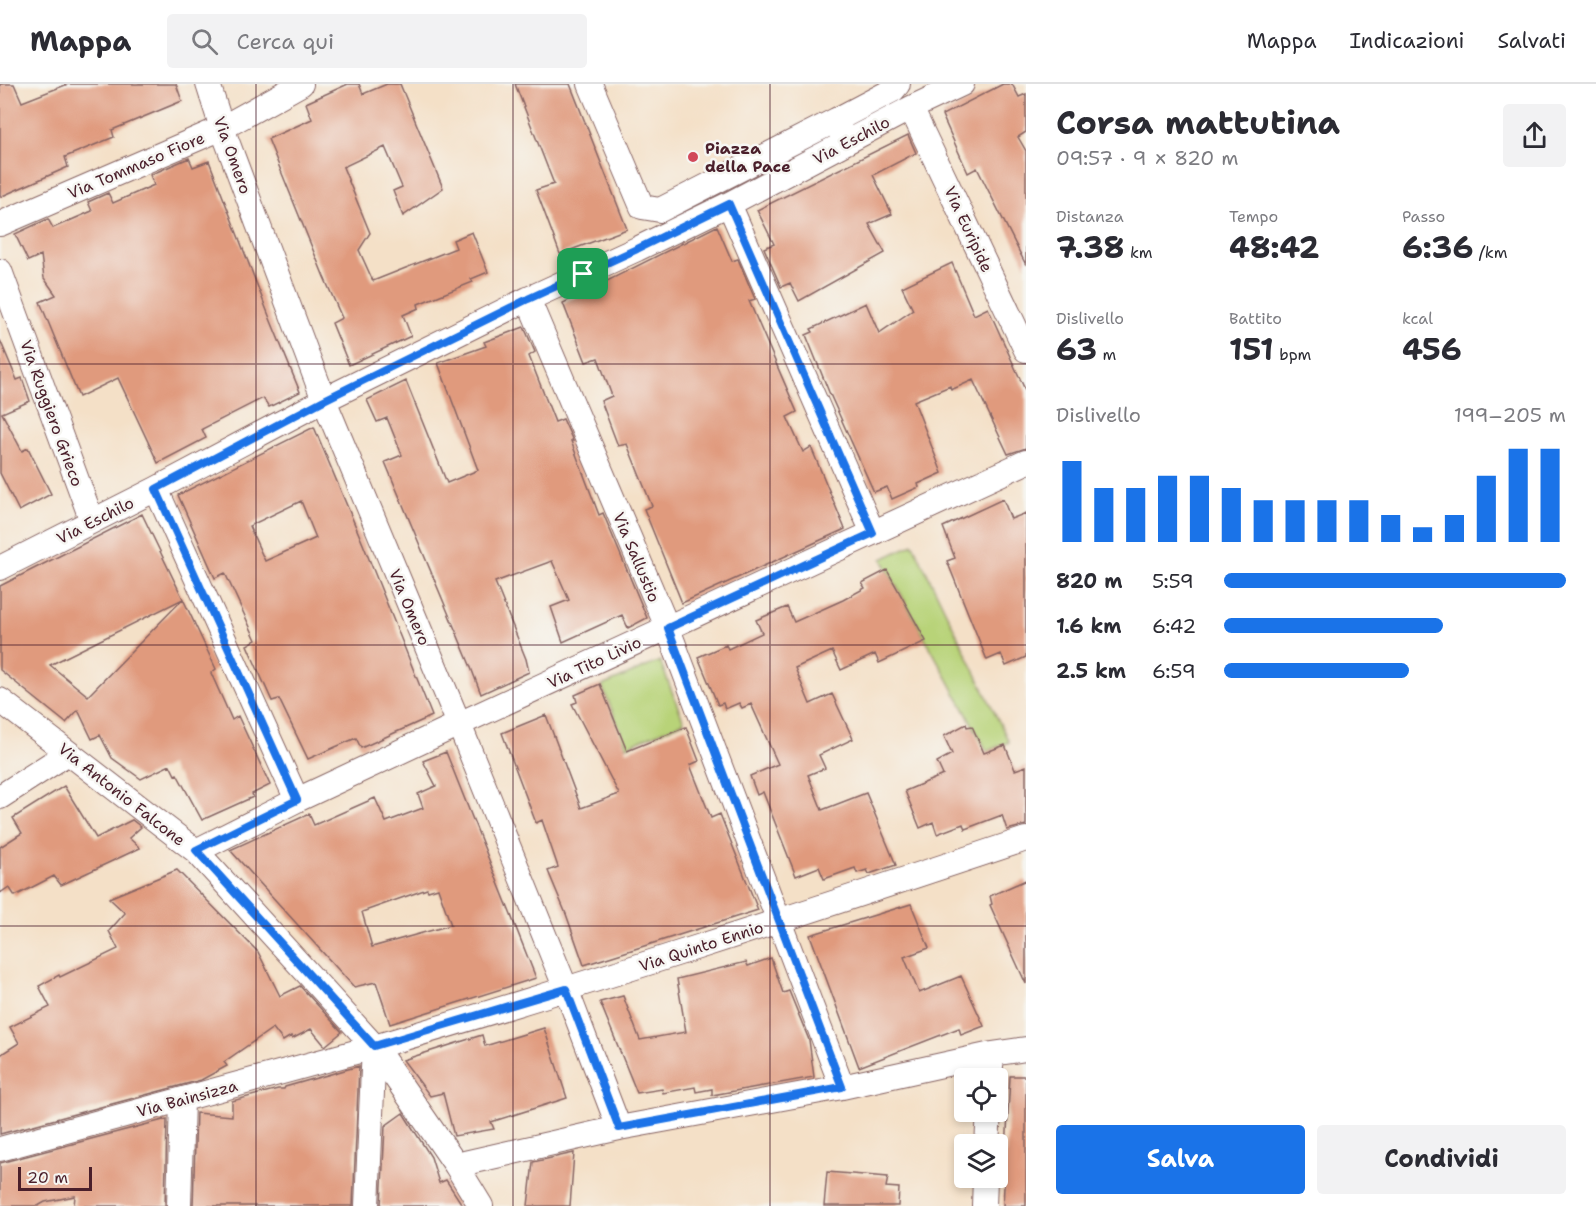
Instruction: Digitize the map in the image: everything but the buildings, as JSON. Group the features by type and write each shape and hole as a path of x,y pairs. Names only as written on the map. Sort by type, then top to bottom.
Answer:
{"street":[{"name":"Via Omero","path":"208,84 222,128 324,400 459,724 566,989 619,1128"},
{"name":"Via Tommaso Fiore","path":"0,224 222,128 301,84"},
{"path":"590,84 642,207 660,210 893,90 898,84"},
{"name":"Via Eschilo","path":"0,568 324,400 528,299 729,204 911,108 962,84"},
{"name":"Via Euripide","path":"911,108 1026,350"},
{"path":"836,120 844,143"},
{"path":"729,204 873,533"},
{"name":"Via Ruggiero Grieco","path":"0,271 92,521"},
{"name":"Via Sallustio","path":"528,299 668,628 842,1087"},
{"name":"Via Tito Livio","path":"196,850 459,724 1026,462"},
{"path":"156,489 297,800"},
{"name":"Via Antonio Falcone","path":"0,700 196,850 374,1046 456,1165 481,1206"},
{"path":"0,797 68,753"},
{"name":"Via Quinto Ennio","path":"374,1046 566,989 1026,839"},
{"path":"367,1206 374,1046"},
{"name":"Via Bainsizza","path":"0,1149 374,1046"},
{"path":"456,1165 619,1128 842,1087 992,1054 1026,1049"},
{"path":"991,1068 992,1054"},
{"path":"179,1206 182,1100"},
{"path":"984,1206 985,1188"}],"green space":[{"path":"913,544 1009,742 987,751 882,559"},
{"path":"660,661 684,722 627,746 602,686"}],"place":[{"name":"Piazza della Pace","path":"693,157"}],"route":[{"path":"729,204 873,533 668,628 842,1087 619,1128 566,989 374,1046 196,850 297,800 156,489 324,400 583,274 729,204"}]}
